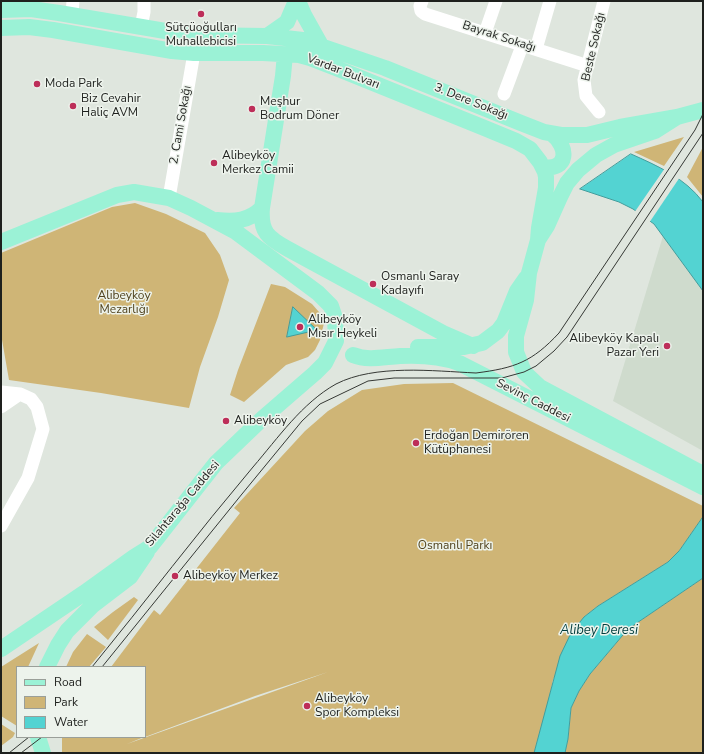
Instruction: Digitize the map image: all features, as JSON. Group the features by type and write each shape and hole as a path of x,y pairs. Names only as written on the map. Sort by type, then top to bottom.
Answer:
{"main road":[{"path":"1,10 73,8 141,27 189,35 267,36 287,22 297,1"},
{"path":"297,1 321,46 336,68"},
{"name":"Vardar Bulvarı","path":"1,28 29,27 53,30 172,51 194,53 285,54 310,58 336,68 516,141 530,149 540,162 545,172 546,188 538,240"},
{"path":"249,36 263,50 285,54 283,76 262,208 261,221 268,236 276,242 443,333 473,346"},
{"name":"3. Dere Sokağı","path":"267,36 296,39 385,68 552,134 569,136 587,135 620,127 677,117"},
{"path":"316,372 330,364 360,352 385,348 464,347 482,343 490,338 504,322 517,291 528,273 538,240 547,226 567,183 578,170 596,155 614,145 655,131 677,117 703,110"},
{"path":"543,168 555,167 560,164 563,158 563,146 559,139 552,134"},
{"path":"1,242 117,195 134,192 169,198 214,219 236,232 318,293 331,306 335,318 336,341 325,363 316,372"},
{"path":"214,219 231,221 242,220 256,214 262,208"},
{"name":"Sevinç Caddesi","path":"528,273 526,300 516,341 516,352 524,372 540,386 700,479"},
{"name":"Sevinç Caddesi","path":"353,355 363,359 425,356 442,358 459,363 700,479"},
{"name":"Silahtarağa Caddesi","path":"1,649 150,547 216,463 263,418 316,372"},
{"path":"48,666 58,644 67,631 92,606 130,577 150,547"},
{"path":"38,738 43,753"}],"street":[{"path":"141,27 144,12 144,1"},
{"name":"Bayrak Sokağı","path":"422,1 420,6 421,11 424,14 588,66"},
{"path":"485,33 496,1"},
{"path":"536,49 550,1"},
{"name":"Beste Sokağı","path":"599,112 586,96 584,80 604,1"},
{"path":"504,94 522,46"},
{"name":"2. Cami Sokağı","path":"169,198 194,53"},
{"path":"1,392 20,394 31,399 37,407 43,429 28,478 1,526"},
{"path":"1,407 20,394"}],"shaded area":[{"name":"Alibeyköy Kapalı Pazar Yeri","path":"663,236 703,291 703,451 613,401"}],"green space":[{"path":"684,137 664,166 634,152"},
{"path":"703,147 703,197 687,177"},
{"name":"Alibeyköy Mezarlığı","path":"135,203 166,214 205,233 220,255 229,280 218,317 200,367 189,408 101,393 9,380 1,334 1,253 112,207"},
{"path":"271,284 285,287 312,304 319,312 324,323 320,340 315,350 308,357 286,365 244,402 230,395"},
{"name":"Osmanlı Parkı","path":"453,383 703,506 703,517 679,551 668,562 598,606 584,617 553,680 548,705 534,753 62,753 62,738 142,738 127,744 328,672 255,696 146,737 146,666 112,666 154,610 160,615 240,513 234,508 305,431 328,411 362,390 404,384"},
{"path":"703,578 703,753 565,753 571,708 579,691 590,674 628,629"},
{"path":"134,597 138,600 108,640 94,627"},
{"path":"87,634 106,647 90,666 66,666 73,652"},
{"path":"39,643 28,666 16,666 16,725 1,716 1,667"},
{"path":"1,724 15,733 13,737 1,746"}],"water":[{"path":"631,154 661,168 679,179 703,202 703,291 654,224 633,209 619,202 580,189"},
{"path":"293,307 317,330 287,337"},
{"name":"Alibey Deresi","path":"703,517 703,578 628,629 590,674 579,691 571,708 565,753 534,753 560,656 571,633 584,617 598,606 668,562 679,551"}],"pier":[{"path":"665,168 680,177 649,223 634,213"}],"tram line":[{"path":"93,666 212,516 281,433 301,411 324,392 336,384 351,378 386,371 423,370 476,373 502,369 522,362 540,351 549,343 559,333 695,130 703,114"},
{"path":"103,666 302,421 320,404 368,381 394,378 502,378 524,372 536,366 554,351 567,337 703,133"},
{"path":"9,753 28,738"},
{"path":"21,753 41,738"}],"place":[{"name":"Sütçüoğulları Muhallebicisi","path":"201,14"},
{"name":"Moda Park","path":"37,84"},
{"name":"Biz Cevahir Haliç AVM","path":"73,106"},
{"name":"Meşhur Bodrum Döner","path":"252,109"},
{"name":"Alibeyköy Merkez Camii","path":"214,163"},
{"name":"Osmanlı Saray Kadayıfı","path":"373,284"},
{"name":"Alibeyköy Mısır Heykeli","path":"300,327"},
{"name":"Alibeyköy Kapalı Pazar Yeri","path":"667,346"},
{"name":"Alibeyköy","path":"226,421"},
{"name":"Erdoğan Demirören Kütüphanesi","path":"416,443"},
{"name":"Alibeyköy Merkez","path":"175,576"},
{"name":"Alibeyköy Spor Kompleksi","path":"307,706"}]}
